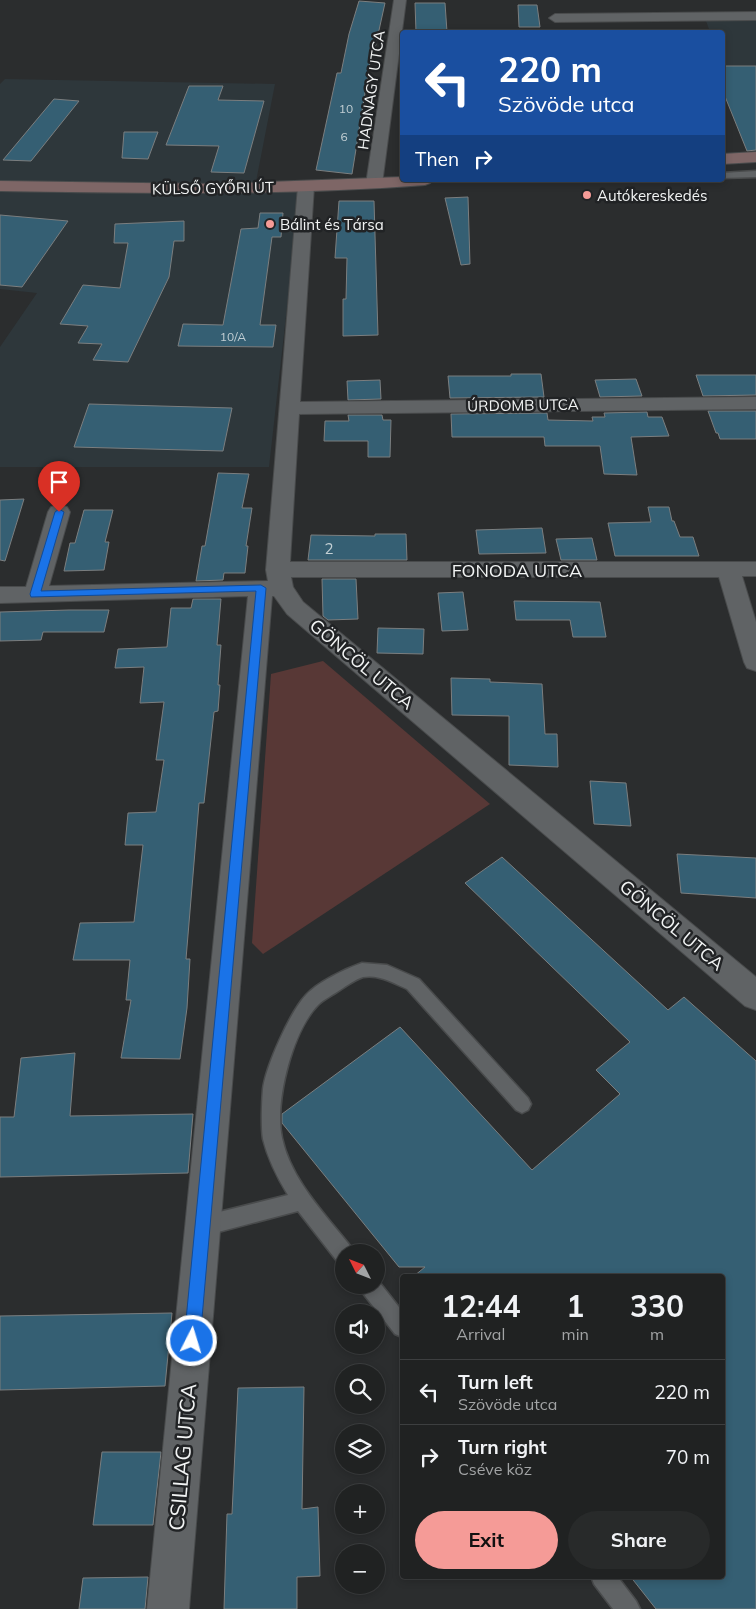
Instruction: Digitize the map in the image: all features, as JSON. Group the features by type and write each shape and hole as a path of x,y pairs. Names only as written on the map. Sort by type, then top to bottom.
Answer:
{"main road":[{"path":"725,160 756,157"},
{"name":"KÜLSŐ GYŐRI ÚT","path":"0,186 203,189 400,182"}],"street":[{"name":"HADNAGY UTCA","path":"374,184 400,0"},
{"path":"709,6 716,17"},
{"path":"558,30 554,14 756,16"},
{"path":"273,582 290,408 306,186"},
{"name":"ÚRDOMB UTCA","path":"290,408 756,403"},
{"path":"35,594 59,512"},
{"path":"728,569 756,662"},
{"name":"FONODA UTCA","path":"0,595 273,582 756,569"},
{"name":"GÖNCÖL UTCA","path":"273,582 295,608 756,996"},
{"name":"CSILLAG UTCA","path":"168,1609 203,1226 273,582"}],"lane":[{"path":"725,176 756,174"},
{"path":"336,1244 302,1201 282,1168 272,1137 272,1088 284,1051 298,1020 312,1000 340,980 362,970 387,972 414,984 522,1104"},
{"path":"203,1226 302,1201"},
{"path":"376,1294 400,1324"},
{"path":"604,1579 628,1609"}],"shaded area":[{"path":"756,17 756,80 725,77 725,30 709,30 705,18"},
{"path":"5,79 275,84 254,192 300,192 269,467 0,467 0,347 37,293 0,289 0,84"},
{"path":"323,661 490,804 263,954 252,943 271,674"}],"building":[{"path":"359,1 385,3 372,62 370,62 352,174 316,170 337,73 341,73 349,34"},
{"path":"415,3 445,3 447,30 416,30"},
{"path":"518,5 537,5 540,27 519,27"},
{"path":"725,66 756,66 756,150 747,151 725,96"},
{"path":"189,86 223,86 218,100 264,101 244,173 211,172 219,146 166,145"},
{"path":"54,99 79,101 31,161 3,160"},
{"path":"124,132 158,132 148,159 122,158"},
{"path":"468,197 470,264 461,265 445,198"},
{"path":"339,201 374,201 378,335 343,336 343,299 346,299 347,258 335,258"},
{"path":"260,213 283,213 281,237 272,237 260,325 276,325 273,347 178,346 183,324 223,325 241,229 258,228"},
{"path":"0,215 68,221 22,287 0,285"},
{"path":"184,221 184,241 174,241 169,277 128,362 93,360 102,344 78,343 88,326 60,324 83,285 120,288 128,243 114,243 115,224"},
{"path":"511,374 541,374 544,397 450,398 448,376 511,376"},
{"path":"696,375 756,375 756,395 703,396"},
{"path":"636,379 642,396 600,397 595,380"},
{"path":"380,380 381,399 348,400 347,381"},
{"path":"89,404 232,408 223,451 74,447"},
{"path":"708,411 756,411 756,439 720,439"},
{"path":"647,412 648,417 662,417 669,436 631,437 637,475 604,474 600,446 545,446 544,437 452,437 451,414 547,413 548,420 593,421 592,417 605,417 604,413"},
{"path":"348,415 382,415 383,420 391,420 390,457 368,457 368,441 324,441 325,421 349,421"},
{"path":"218,473 249,474 242,508 252,508 246,546 248,546 245,573 224,573 223,580 196,581 202,546 205,546"},
{"path":"24,499 5,561 0,560 0,500"},
{"path":"648,507 669,507 672,521 674,521 680,537 693,537 699,556 615,556 608,523 651,522"},
{"path":"84,510 113,510 105,542 109,542 104,570 64,571 70,543 75,543"},
{"path":"542,528 546,553 479,554 476,530"},
{"path":"375,534 406,534 407,560 308,560 311,535 375,536"},
{"path":"592,538 597,560 561,560 556,539"},
{"path":"322,579 356,579 358,619 328,620 323,616"},
{"path":"463,592 468,630 442,631 438,593"},
{"path":"193,599 221,599 217,645 221,645 218,685 220,685 218,711 214,712 204,803 199,803 186,959 190,959 187,1008 180,1059 121,1058 131,1000 126,1000 130,960 73,960 80,923 134,922 143,845 125,845 128,813 156,812 164,760 156,760 164,702 140,703 144,667 115,668 118,649 167,647 171,608 191,608"},
{"path":"514,601 600,602 606,637 573,637 570,620 516,620"},
{"path":"109,610 104,632 43,632 41,640 0,641 0,612"},
{"path":"378,628 424,629 423,654 377,653"},
{"path":"451,678 490,679 490,682 542,684 545,734 557,734 558,767 509,765 509,716 452,715"},
{"path":"590,781 626,783 631,826 594,824"},
{"path":"677,854 756,858 756,898 681,893"},
{"path":"502,857 668,1010 684,997 756,1061 756,1609 656,1609 632,1579 725,1579 725,1274 416,1274 425,1267 399,1267 385,1250 385,1244 380,1244 282,1123 282,1114 400,1027 532,1170 620,1094 596,1070 630,1042 465,883"},
{"path":"75,1053 70,1116 193,1114 188,1173 0,1177 0,1117 14,1117 21,1058"},
{"path":"172,1313 165,1386 0,1390 0,1316"},
{"path":"304,1387 302,1509 318,1507 320,1576 297,1577 297,1609 224,1609 227,1514 232,1514 238,1388"},
{"path":"102,1452 161,1452 153,1525 93,1525"},
{"path":"148,1577 145,1609 79,1609 83,1578"}],"place":[{"name":"Autókereskedés","path":"587,195"},
{"name":"Bálint és Társa","path":"270,224"}],"route":[{"path":"59,512 35,594 261,588 192,1341"}]}
